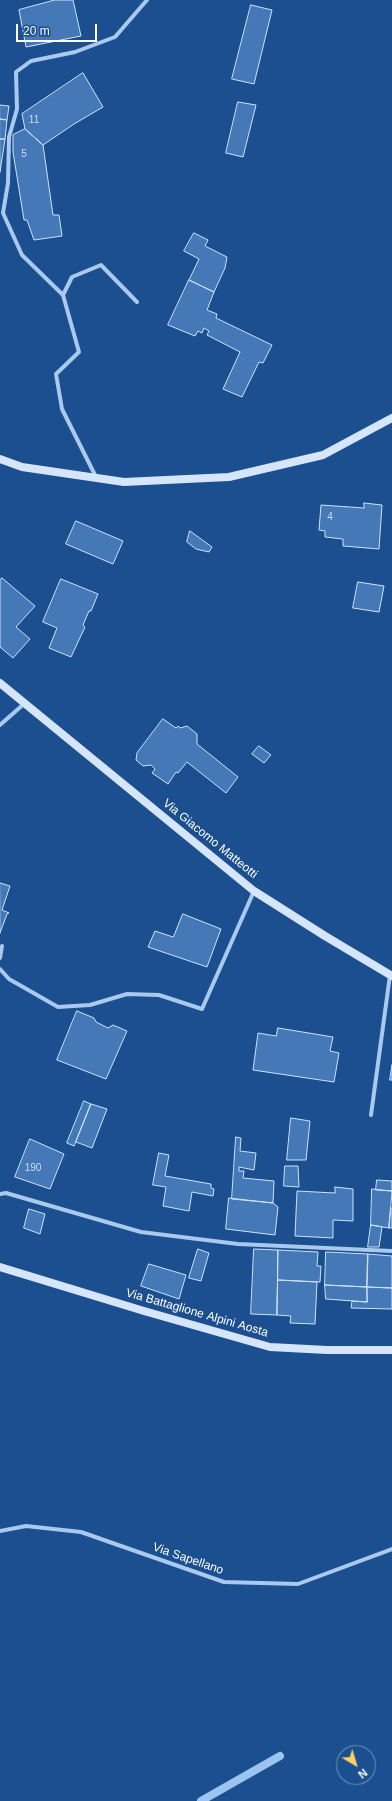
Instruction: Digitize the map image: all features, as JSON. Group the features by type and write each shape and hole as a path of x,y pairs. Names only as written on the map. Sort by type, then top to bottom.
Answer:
{"street":[{"path":"96,478 62,409 56,374 79,352 63,295 22,255 3,213 8,183 10,137 17,109 16,72 31,61 75,52 115,38 147,0"},
{"path":"63,295 72,278 101,265 137,302"},
{"path":"0,459 22,467 124,482 229,477 323,455 392,418"},
{"name":"Via Giacomo Matteotti","path":"0,683 254,891 391,975"},
{"path":"0,725 25,703"},
{"path":"0,969 9,979 58,1007 90,1005 127,994 159,995 202,1009 254,891"},
{"path":"0,958 2,946"},
{"path":"371,1115 391,975"},
{"path":"0,1194 6,1193 141,1232 238,1244 392,1251"},
{"name":"Via Battaglione Alpini Aosta","path":"0,1266 144,1312 270,1347 327,1350 392,1350"},
{"name":"Via Sapellano","path":"0,1531 26,1526 81,1532 224,1582 298,1584 392,1550"}],"building":[{"path":"55,0 73,0 81,36 26,47 19,10"},
{"path":"251,5 272,10 254,84 232,79"},
{"path":"83,73 103,107 43,145 25,129 22,114"},
{"path":"238,102 256,105 243,157 226,153"},
{"path":"0,105 9,106 7,120 0,119"},
{"path":"0,119 7,120 5,139 0,139"},
{"path":"25,129 43,145 53,215 59,215 62,236 34,240 27,220 24,220 13,152 13,135"},
{"path":"0,139 5,139 0,172"},
{"path":"194,233 208,240 205,246 227,257 225,268 214,292 189,280 199,259 184,251"},
{"path":"189,280 214,292 207,310 217,314 216,318 272,345 263,363 259,362 242,397 223,389 240,352 207,335 209,331 204,328 202,333 198,331 195,336 168,325"},
{"path":"364,503 382,505 379,549 343,546 343,539 325,537 325,531 319,530 321,505 364,508"},
{"path":"76,521 123,541 113,564 66,544"},
{"path":"190,531 212,547 209,552 196,549 187,542"},
{"path":"2,578 35,606 16,627 30,639 13,658 0,647 0,581"},
{"path":"61,579 98,594 83,625 85,627 71,657 49,648 57,628 43,622"},
{"path":"358,582 384,586 379,612 353,608"},
{"path":"163,719 176,728 178,726 180,728 187,726 197,734 197,744 238,777 226,793 187,762 178,773 176,772 168,784 152,773 155,769 151,765 143,766 136,760 137,753"},
{"path":"259,746 271,755 264,763 252,754"},
{"path":"0,883 10,886 2,910 9,913 7,914 0,933"},
{"path":"183,914 221,929 207,967 148,947 155,931 173,937"},
{"path":"77,1011 94,1018 96,1022 108,1028 113,1025 127,1031 106,1079 57,1060"},
{"path":"278,1028 333,1037 330,1051 339,1053 334,1082 253,1070 258,1033 276,1036"},
{"path":"392,1065 392,1080 390,1080"},
{"path":"84,1101 91,1104 74,1146 67,1143"},
{"path":"91,1104 107,1109 92,1148 76,1142"},
{"path":"291,1118 310,1121 306,1160 287,1160"},
{"path":"236,1137 241,1138 240,1151 256,1153 254,1170 239,1167 239,1171 244,1171 243,1178 274,1181 273,1203 232,1199"},
{"path":"30,1139 64,1154 50,1189 15,1177"},
{"path":"159,1153 169,1155 165,1176 211,1184 211,1188 214,1189 213,1196 192,1192 189,1211 163,1206 166,1187 153,1185"},
{"path":"285,1166 298,1166 299,1187 284,1186"},
{"path":"377,1180 392,1181 392,1191 376,1190"},
{"path":"335,1187 353,1189 353,1221 333,1220 333,1238 295,1236 297,1191 335,1193"},
{"path":"372,1189 392,1191 389,1228 371,1225"},
{"path":"229,1198 273,1203 278,1207 275,1235 226,1229"},
{"path":"391,1208 392,1228 389,1228"},
{"path":"29,1209 45,1214 40,1234 24,1228"},
{"path":"371,1225 382,1227 379,1247 368,1247"},
{"path":"198,1249 209,1253 201,1281 189,1278"},
{"path":"254,1249 278,1250 277,1315 251,1314"},
{"path":"278,1250 318,1252 317,1266 321,1266 320,1282 278,1280"},
{"path":"326,1252 368,1254 367,1287 325,1285"},
{"path":"368,1254 392,1256 392,1288 367,1287"},
{"path":"149,1264 186,1275 179,1299 141,1286"},
{"path":"278,1280 317,1282 315,1324 290,1323 291,1316 277,1315"},
{"path":"325,1285 367,1287 367,1302 326,1299"},
{"path":"367,1287 392,1288 392,1309 351,1308 352,1301 367,1302"}],"waterway":[{"path":"201,1801 280,1756"}]}
